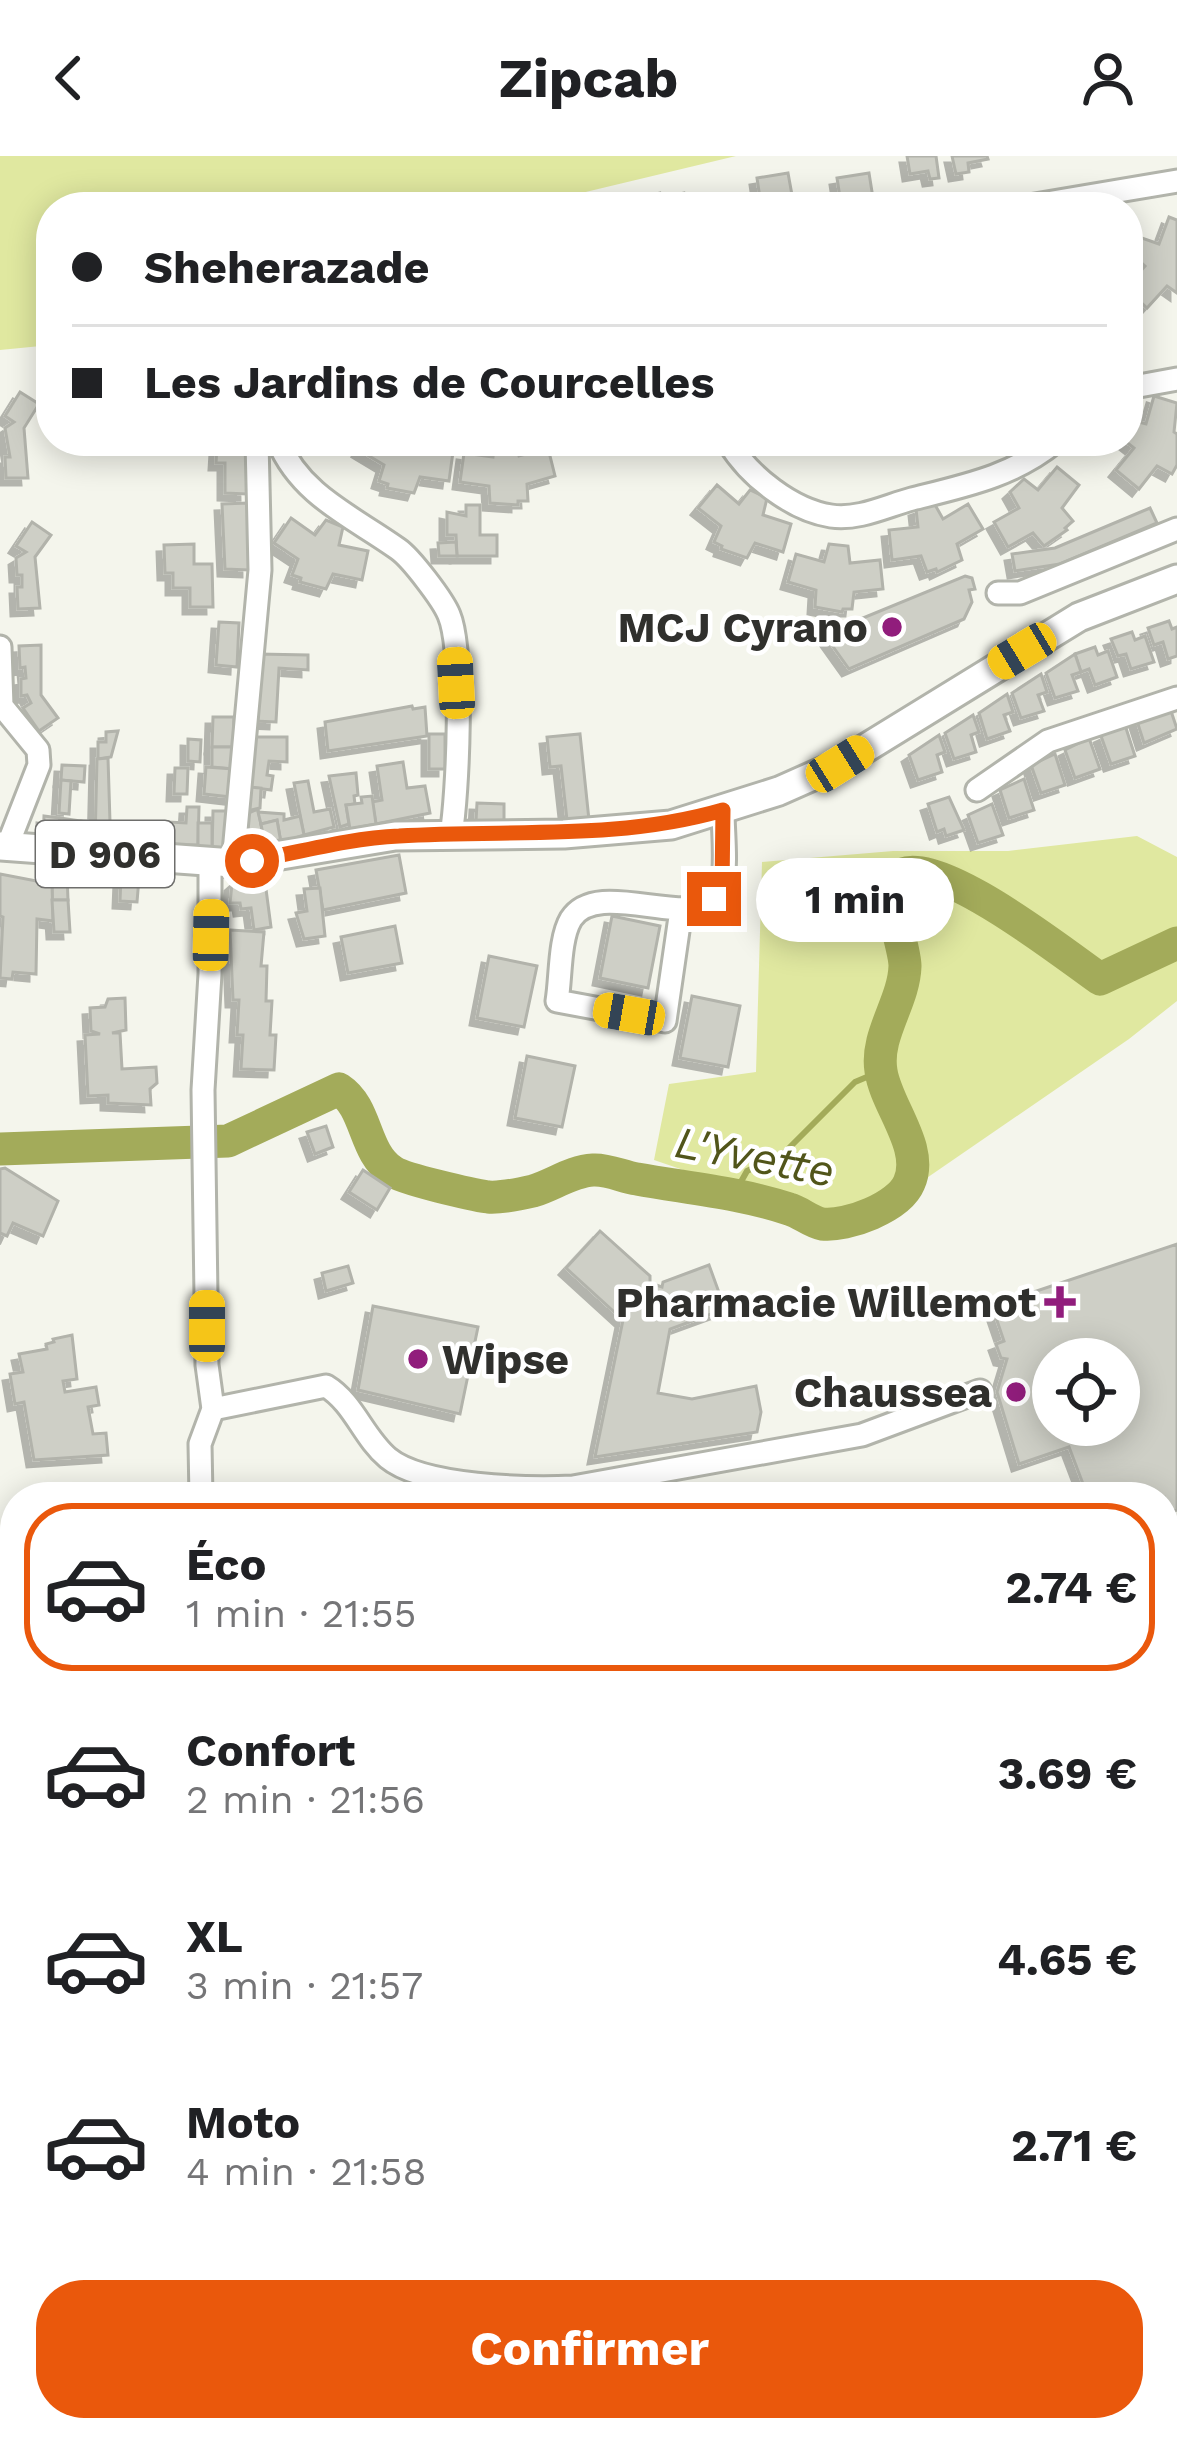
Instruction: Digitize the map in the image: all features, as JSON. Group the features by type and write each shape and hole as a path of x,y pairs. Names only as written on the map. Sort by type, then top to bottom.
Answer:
{"main road":[{"path":"222,863 395,836 564,834 671,825 723,810 840,764 1079,617 1177,579"},
{"name":"D 906","path":"3,847 222,863"}],"street":[{"path":"1141,192 1177,182"},
{"path":"1143,385 1177,379"},
{"path":"201,1482 200,1444 213,1409 207,1365 202,1090 222,863 260,570 257,456"},
{"path":"284,456 312,493 405,554 449,615 457,708 451,835"},
{"path":"739,456 750,470 791,500 827,516 852,517 962,489 1038,456"},
{"path":"998,593 1020,593 1177,529"},
{"path":"0,647 2,706 38,750 39,765 3,847"},
{"path":"977,790 1048,741 1177,698"},
{"path":"680,910 665,1021 557,1001 568,922 577,912 614,901 680,910 714,899 722,887 723,810"},
{"path":"213,1409 326,1386 338,1394 390,1460 421,1474 484,1482"},
{"path":"601,1482 862,1435 980,1391"}],"green space":[{"path":"0,156 736,156 586,192 36,192 36,346 0,350"},
{"path":"1137,836 1177,857 1177,1001 902,1195 812,1214 654,1160 669,1084 756,1072 762,862 893,851 1008,851"}],"building":[{"path":"907,156 936,156 939,178 930,179 928,171 910,174"},
{"path":"952,156 988,159 968,163 969,172 956,174"},
{"path":"788,173 791,192 759,192 757,178"},
{"path":"869,173 872,192 839,192 837,178"},
{"path":"1169,217 1177,220 1177,293 1167,286 1147,308 1143,304 1143,238 1159,244"},
{"path":"20,392 36,402 24,428 28,478 6,478 5,457 10,457 5,428 14,422 5,416"},
{"path":"1154,396 1177,403 1177,465 1172,474 1157,466 1139,489 1116,470 1127,456 1143,456"},
{"path":"216,456 246,456 247,494 225,493 225,463 216,463"},
{"path":"369,456 452,456 449,481 420,477 414,493 387,488 388,484 379,481 384,465"},
{"path":"464,456 550,456 555,476 527,484 528,501 490,503 489,486 460,482"},
{"path":"1057,467 1079,485 1062,508 1073,521 1044,546 1033,533 1008,547 994,522 1019,508 1010,492 1024,479 1038,490"},
{"path":"717,485 739,504 750,490 767,498 763,515 791,524 783,552 755,543 747,558 714,542 721,526 698,508"},
{"path":"248,503 249,570 225,569 222,504"},
{"path":"934,503 943,519 968,504 983,529 957,544 962,560 927,572 921,556 892,560 889,530 918,527 916,509"},
{"path":"466,505 480,505 480,535 497,535 497,556 457,556 456,535 447,535 447,512 466,516"},
{"path":"1150,508 1157,523 1060,564 1015,571 1012,554 1055,548"},
{"path":"291,518 315,535 326,520 343,527 339,545 368,551 362,580 333,574 326,589 300,582 301,578 292,575 298,559 274,543"},
{"path":"32,522 51,535 35,557 40,608 18,609 22,575 17,575 16,558 26,552 16,546"},
{"path":"456,542 457,556 439,556 438,543"},
{"path":"194,544 194,564 212,564 213,607 190,607 190,588 173,588 173,573 165,573 164,545"},
{"path":"829,544 848,546 850,563 880,560 883,589 854,592 852,609 842,612 815,607 816,590 788,582 796,554 824,562"},
{"name":"MCJ Cyrano","path":"965,576 972,578 975,589 969,590 972,602 964,619 849,669 824,634"},
{"path":"1169,621 1172,629 1177,627 1177,656 1168,659 1163,642 1154,645 1148,628"},
{"path":"219,622 239,623 237,667 216,665"},
{"path":"1132,632 1135,640 1145,636 1154,662 1131,669 1126,654 1118,656 1111,639"},
{"path":"41,645 41,695 58,718 39,731 23,708 31,703 27,695 21,696 21,679 26,678 25,667 20,668 19,646"},
{"path":"1095,647 1098,655 1108,651 1117,677 1095,685 1089,669 1081,672 1075,654"},
{"path":"258,654 308,655 308,670 279,668 276,722 254,721"},
{"path":"1075,654 1081,672 1072,675 1078,691 1055,698 1046,673"},
{"path":"1041,674 1047,692 1038,695 1044,711 1021,718 1012,693"},
{"path":"1007,694 1013,712 1004,715 1010,731 987,739 979,713"},
{"path":"425,707 427,736 328,751 325,722"},
{"path":"1171,711 1177,729 1144,743 1137,721"},
{"path":"973,715 979,732 971,735 976,752 954,759 945,733"},
{"path":"213,717 234,717 233,747 212,747"},
{"path":"1125,725 1135,756 1111,764 1101,736"},
{"path":"118,731 111,757 98,759 98,742 106,742 106,732"},
{"path":"429,734 445,734 445,769 429,769"},
{"path":"580,734 589,820 567,820 561,766 550,767 547,737"},
{"path":"939,735 945,752 937,755 942,772 918,780 909,755"},
{"path":"253,737 287,737 287,762 269,761 271,790 249,787"},
{"path":"1089,738 1100,769 1075,778 1065,750"},
{"path":"188,739 201,740 200,762 188,761"},
{"path":"212,747 236,747 233,769 212,767"},
{"path":"1055,754 1065,785 1041,793 1031,765"},
{"path":"108,758 110,822 122,823 120,844 95,842 97,759"},
{"path":"403,762 407,788 425,786 430,813 376,824 372,802 382,800 377,766"},
{"path":"62,765 85,766 84,782 61,780"},
{"path":"206,767 233,769 231,797 204,794"},
{"path":"175,768 188,768 187,794 174,794"},
{"path":"356,773 358,795 355,804 346,805 349,824 340,827 329,776"},
{"path":"1024,779 1034,810 1009,818 1000,790"},
{"path":"61,780 71,781 69,814 59,813"},
{"path":"308,781 314,812 330,809 334,827 304,835 294,783"},
{"path":"249,787 261,788 260,808 247,811"},
{"path":"372,796 376,824 350,829 346,805"},
{"path":"949,797 964,830 946,836 944,829 937,832 928,804"},
{"path":"477,803 504,804 504,822 476,821"},
{"path":"992,804 1003,835 978,843 968,815"},
{"path":"187,807 199,807 198,845 168,845 169,822 186,823"},
{"path":"258,809 265,846 241,850 240,817"},
{"path":"213,811 229,811 227,850 212,849"},
{"path":"258,812 284,814 284,820 300,816 304,835 281,843 277,820 261,824"},
{"path":"44,816 60,818 58,841 43,839"},
{"path":"60,818 81,821 80,842 58,841"},
{"path":"277,820 281,843 265,846 261,824"},
{"path":"81,821 96,822 95,842 80,842"},
{"path":"122,823 134,823 133,844 120,844"},
{"path":"134,823 155,825 153,845 133,844"},
{"path":"198,823 212,823 212,849 198,848"},
{"path":"399,855 406,893 323,910 316,870"},
{"path":"52,873 67,874 68,900 52,900"},
{"path":"0,874 52,884 53,921 37,919 36,974 13,972 12,979 0,978"},
{"path":"264,874 271,927 254,930 251,908 230,903 232,884 239,878"},
{"path":"121,877 139,878 137,902 120,901"},
{"path":"320,888 325,936 304,939 296,913 307,911 304,889"},
{"path":"52,900 68,900 70,932 54,932"},
{"path":"612,916 660,926 648,988 600,978"},
{"path":"395,926 402,963 348,973 341,937"},
{"path":"230,930 264,932 261,966 267,966 266,1001 272,1001 274,1070 241,1069 243,1035 237,1035 239,1000 233,1000"},
{"path":"489,956 537,966 524,1027 477,1018"},
{"path":"692,996 740,1006 728,1067 680,1058"},
{"path":"125,998 126,1030 112,1033 120,1033 122,1069 156,1067 151,1105 108,1103 108,1095 88,1096 85,1035 100,1034 91,1031 90,1008 105,1007 108,999"},
{"path":"527,1056 575,1066 562,1127 515,1118"},
{"path":"326,1126 333,1147 315,1154 307,1132"},
{"path":"0,1169 58,1201 43,1236 13,1223 7,1236 0,1233"},
{"path":"363,1170 390,1188 377,1210 349,1192"},
{"path":"600,1231 650,1276 650,1283 662,1287 663,1282 709,1265 725,1309 670,1329 658,1393 692,1399 756,1386 761,1412 757,1432 595,1457 623,1320 566,1268"},
{"path":"1177,1244 1177,1482 1082,1482 1069,1447 1019,1464 997,1392 1007,1359 1001,1358 996,1344 1004,1341 992,1306"},
{"path":"348,1266 353,1283 326,1291 322,1273"},
{"name":"Wipse","path":"373,1306 478,1327 460,1414 358,1390"},
{"path":"72,1335 77,1379 63,1381 65,1392 96,1387 99,1405 88,1407 93,1434 106,1433 108,1455 34,1460 24,1402 15,1404 10,1374 23,1372 19,1354 47,1349 53,1339"}],"waterway":[{"name":"L'Yvette","path":"0,1149 228,1141 339,1089 355,1107 383,1163 399,1174 438,1186 505,1196 599,1170 752,1199 822,1224 845,1222 895,1200 913,1170 880,1058 905,966 893,906 896,878 913,872 967,890 1100,979 1177,943"},
{"path":"733,1196 747,1171 784,1153 855,1082 881,1071"}],"place":[{"name":"MCJ Cyrano","path":"892,627"},
{"name":"Pharmacie Willemot","path":"1060,1302"},
{"name":"Wipse","path":"418,1359"},
{"name":"Chaussea","path":"1016,1392"}],"route":[{"path":"252,861 395,836 564,834 671,825 723,810 722,887 714,899"}]}
